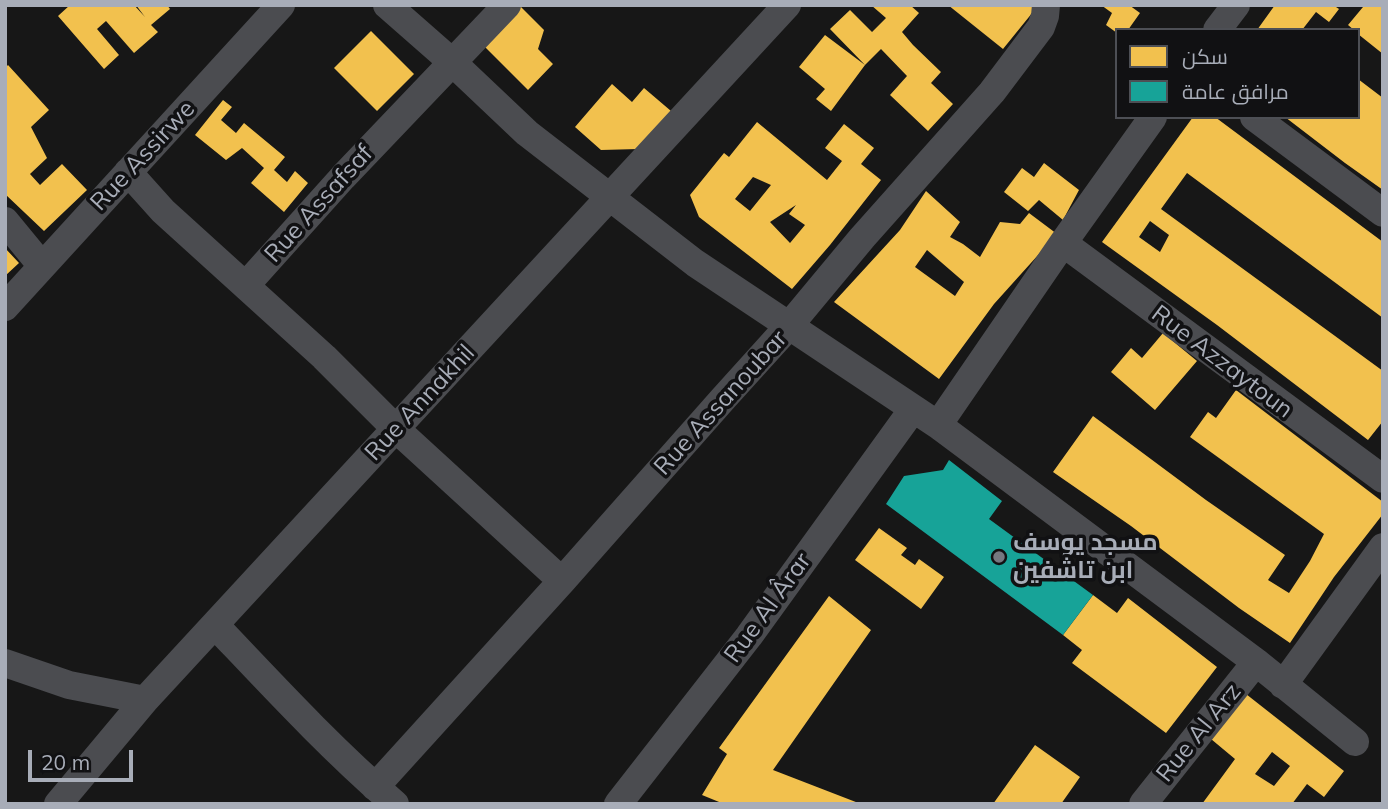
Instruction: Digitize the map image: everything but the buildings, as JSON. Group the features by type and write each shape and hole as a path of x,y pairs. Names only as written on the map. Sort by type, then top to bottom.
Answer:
{"street":[{"name":"Rue Assirwe","path":"5,307 281,5"},
{"path":"387,5 527,133 609,198 695,263 938,425 1256,662 1355,743"},
{"name":"Rue Assafsaf","path":"128,172 163,211 246,285 342,177 507,5"},
{"name":"Rue Annakhil","path":"58,804 145,700 787,5"},
{"name":"Rue Assanoubar","path":"385,795 562,582 992,92 1041,27 1046,5"},
{"path":"1219,28 1236,5"},
{"path":"938,425 1152,119"},
{"path":"1257,119 1383,213"},
{"path":"5,221 42,266"},
{"name":"Rue Azzaytoun","path":"1063,243 1383,479"},
{"path":"246,285 324,356 396,429 562,582"},
{"name":"Rue Al Ârar","path":"618,804 749,636 913,409"},
{"path":"1283,685 1383,547"},
{"path":"215,625 295,708 385,795"},
{"name":"Rue Al Arz","path":"1143,804 1256,662"},
{"path":"5,663 69,685 145,700"}],"place":[{"name":"مسجد يوسف ابن تاشفين","path":"999,557"}]}
